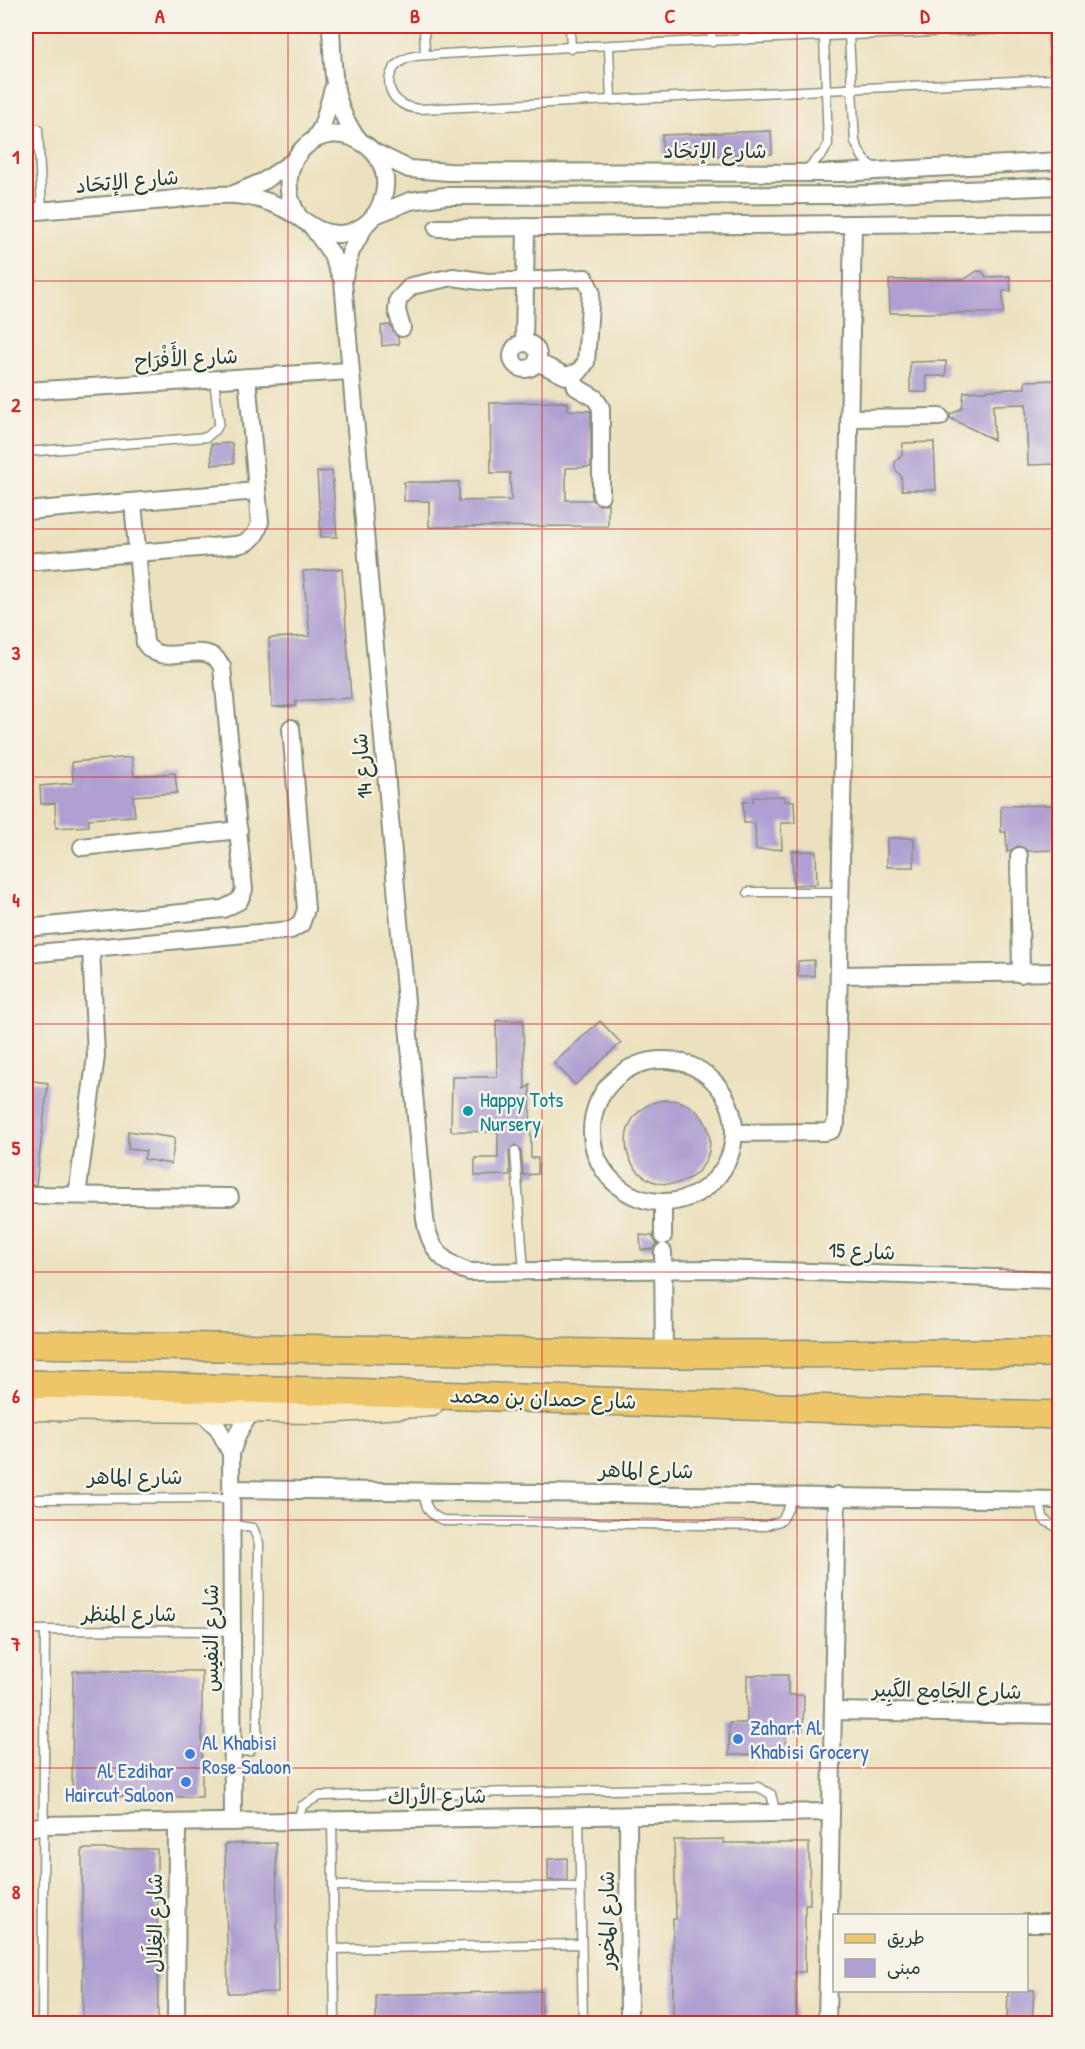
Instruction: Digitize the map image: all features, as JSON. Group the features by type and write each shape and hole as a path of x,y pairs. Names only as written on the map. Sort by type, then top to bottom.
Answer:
{"main road":[{"path":"26,1344 664,1354 1059,1353"},
{"name":"شارع حمدان بن محمد","path":"26,1384 258,1388 1059,1415"},
{"path":"1028,1414 1059,1400"}],"street":[{"path":"331,26 334,85 348,127 374,152 386,177 382,204 371,220"},
{"path":"334,85 322,127 313,141 292,162 287,191 291,205 299,217 313,228 326,233 340,234 410,201 445,196 828,195 1059,186"},
{"path":"313,141 328,136 344,136 360,141"},
{"name":"شارع الإتحَاد","path":"374,152 409,170 428,172 804,173 1059,161"},
{"name":"شارع الإتحَاد","path":"34,212 233,194 264,181 292,162"},
{"name":"شارع الإتحَاد","path":"233,194 268,202 299,217"},
{"name":"شارع 14","path":"343,281 351,251 371,220"},
{"path":"437,228 1059,222"},
{"path":"735,1133 825,1132 835,1127 853,224"},
{"path":"402,328 397,311 398,300 411,286 453,277 487,282 525,280 578,276 585,278 590,284 589,355 582,369 573,375 559,375 537,362 527,369 516,366 512,360 514,348 524,343 525,280 526,227"},
{"name":"شارع 14","path":"313,228 331,253 343,281 425,1219 432,1246"},
{"name":"شارع الأَفْرَاح","path":"26,391 350,371"},
{"path":"573,375 576,387 595,398 601,408 601,495"},
{"path":"26,562 243,545 249,542 259,529 260,522 247,377"},
{"path":"849,418 940,417"},
{"path":"26,512 257,491"},
{"path":"26,928 223,909 235,905 244,890 222,666 215,657 206,653 163,655 148,647 144,638 133,502"},
{"path":"26,954 291,930 301,924 306,909 291,728"},
{"path":"82,847 238,830"},
{"path":"1019,856 1021,974"},
{"path":"77,1195 89,1100 95,1073 91,948"},
{"path":"839,975 1059,972"},
{"path":"672,1060 692,1066 715,1082 730,1105 735,1133 729,1159 713,1182 690,1197 663,1202 636,1196 623,1190 604,1170 597,1157 592,1137 594,1116 604,1090 614,1080 625,1071 651,1061 672,1060"},
{"path":"26,1195 230,1197"},
{"path":"663,1202 664,1354"},
{"name":"شارع 15","path":"432,1246 454,1267 469,1272 663,1269 1059,1280"},
{"path":"26,1408 252,1410 382,1408 490,1396"},
{"name":"شارع النفيس","path":"200,1410 225,1439 231,1453 234,1822"},
{"name":"شارع النفيس","path":"231,1453 238,1433 252,1410"},
{"name":"شارع الماهر","path":"233,1494 423,1490 1059,1500"},
{"path":"827,2024 832,1921 831,1812 837,1495"},
{"name":"شارع الجَامِع الكَبِير","path":"833,1711 1059,1715"},
{"name":"شارع الأراك","path":"26,1829 43,1825 831,1812"},
{"name":"شارع المخور","path":"628,1816 629,2024"},
{"name":"شارع الأراك","path":"26,1821 43,1825"},
{"name":"شارع الغِلَال","path":"176,2024 177,1823"},
{"path":"1028,1923 1059,1923"}],"lane":[{"path":"424,26 425,55"},
{"path":"570,26 571,49"},
{"path":"711,26 712,42"},
{"path":"743,26 744,40"},
{"path":"1056,26 1055,79 420,109 404,106 393,96 390,88 391,73 400,61 425,55 849,36 871,30 1056,26"},
{"path":"849,36 855,142 863,158 878,171"},
{"path":"804,173 818,161 828,144 824,37"},
{"path":"609,47 611,100"},
{"path":"34,212 38,129"},
{"path":"26,452 207,437 217,428 219,422 214,379"},
{"path":"748,892 841,892"},
{"path":"515,1151 524,1272"},
{"path":"423,1490 427,1510 439,1519 447,1521 765,1526 782,1520 789,1507 791,1494"},
{"name":"شارع الماهر","path":"38,1499 233,1494"},
{"path":"1039,1500 1044,1520 1059,1529"},
{"path":"233,1525 253,1528 259,1543 257,1739 250,1751 233,1752"},
{"name":"شارع المنظر","path":"26,1630 233,1631"},
{"path":"42,2024 45,1630"},
{"path":"298,1821 302,1806 319,1796 758,1787 771,1794 776,1814"},
{"path":"579,1816 583,2024"},
{"path":"332,1821 335,2024"},
{"path":"333,1886 580,1887"},
{"path":"334,1949 581,1944"}],"building":[{"path":"771,131 772,154 663,157 662,135"},
{"path":"977,271 983,272 986,277 1010,276 1011,291 1003,291 1003,313 890,313 889,280 965,279"},
{"path":"390,325 399,344 382,346 381,326"},
{"path":"946,361 946,376 926,376 927,392 910,392 910,362"},
{"path":"1059,380 1059,464 1028,465 1026,404 993,405 994,440 950,418 950,415 962,408 964,392 1025,388 1025,381"},
{"path":"568,402 568,410 591,411 591,467 566,468 566,500 592,500 600,505 608,503 608,526 429,527 429,501 404,501 404,482 459,482 459,501 511,500 510,473 491,473 490,403"},
{"path":"934,442 936,490 902,490 901,476 895,469 895,462 902,455 903,443"},
{"path":"232,443 234,463 212,465 211,444"},
{"path":"332,471 337,537 321,537 317,472"},
{"path":"342,569 351,698 296,701 296,706 272,707 269,638 310,636 303,571"},
{"path":"132,757 134,776 175,773 177,793 133,796 135,816 88,819 89,826 56,828 55,803 41,804 40,786 73,783 72,762"},
{"path":"784,796 784,801 794,801 795,823 781,823 782,849 756,850 755,823 744,823 743,802 753,801 753,797"},
{"path":"1059,805 1059,850 1028,851 1018,846 1007,852 1006,832 1001,832 1001,806"},
{"path":"887,838 914,838 914,867 887,867"},
{"path":"792,851 816,851 817,884 793,885"},
{"path":"814,960 814,976 798,976 798,961"},
{"path":"523,1020 525,1089 530,1085 531,1158 538,1158 538,1174 523,1175 521,1150 515,1145 509,1151 510,1175 475,1176 475,1158 498,1158 498,1132 451,1131 452,1077 497,1077 496,1021"},
{"path":"600,1021 621,1043 575,1085 554,1063"},
{"path":"26,1080 48,1083 36,1185 26,1185"},
{"path":"668,1100 684,1103 698,1112 707,1126 710,1142 707,1158 698,1172 684,1181 668,1184 652,1181 638,1172 629,1158 626,1142 629,1126 638,1112 652,1103"},
{"path":"128,1131 175,1138 171,1164 144,1159 146,1151 128,1149"},
{"path":"640,1235 652,1236 657,1244 653,1249 641,1250"},
{"path":"73,1671 202,1671 202,1797 72,1796"},
{"path":"747,1675 788,1675 788,1695 804,1695 803,1731 786,1731 785,1755 729,1755 729,1723 747,1723"},
{"path":"724,1839 724,1843 809,1843 810,1904 805,1904 805,1972 795,1972 796,2024 673,2024 673,1919 676,1919 674,1840"},
{"path":"276,1843 278,1992 228,1993 225,1844"},
{"path":"82,1849 157,1849 158,2024 83,2024"},
{"path":"567,1858 567,1881 548,1880 548,1859"},
{"path":"1034,1990 1032,2024 1007,2023 1008,1992"},
{"path":"541,1991 542,2024 376,2024 376,1995"}],"place":[{"name":"Happy Tots Nursery","path":"468,1111"},
{"name":"Zahart Al Khabisi Grocery","path":"738,1739"},
{"name":"Al Khabisi Rose Saloon","path":"190,1754"},
{"name":"Al Ezdihar Haircut Saloon","path":"186,1782"}]}
